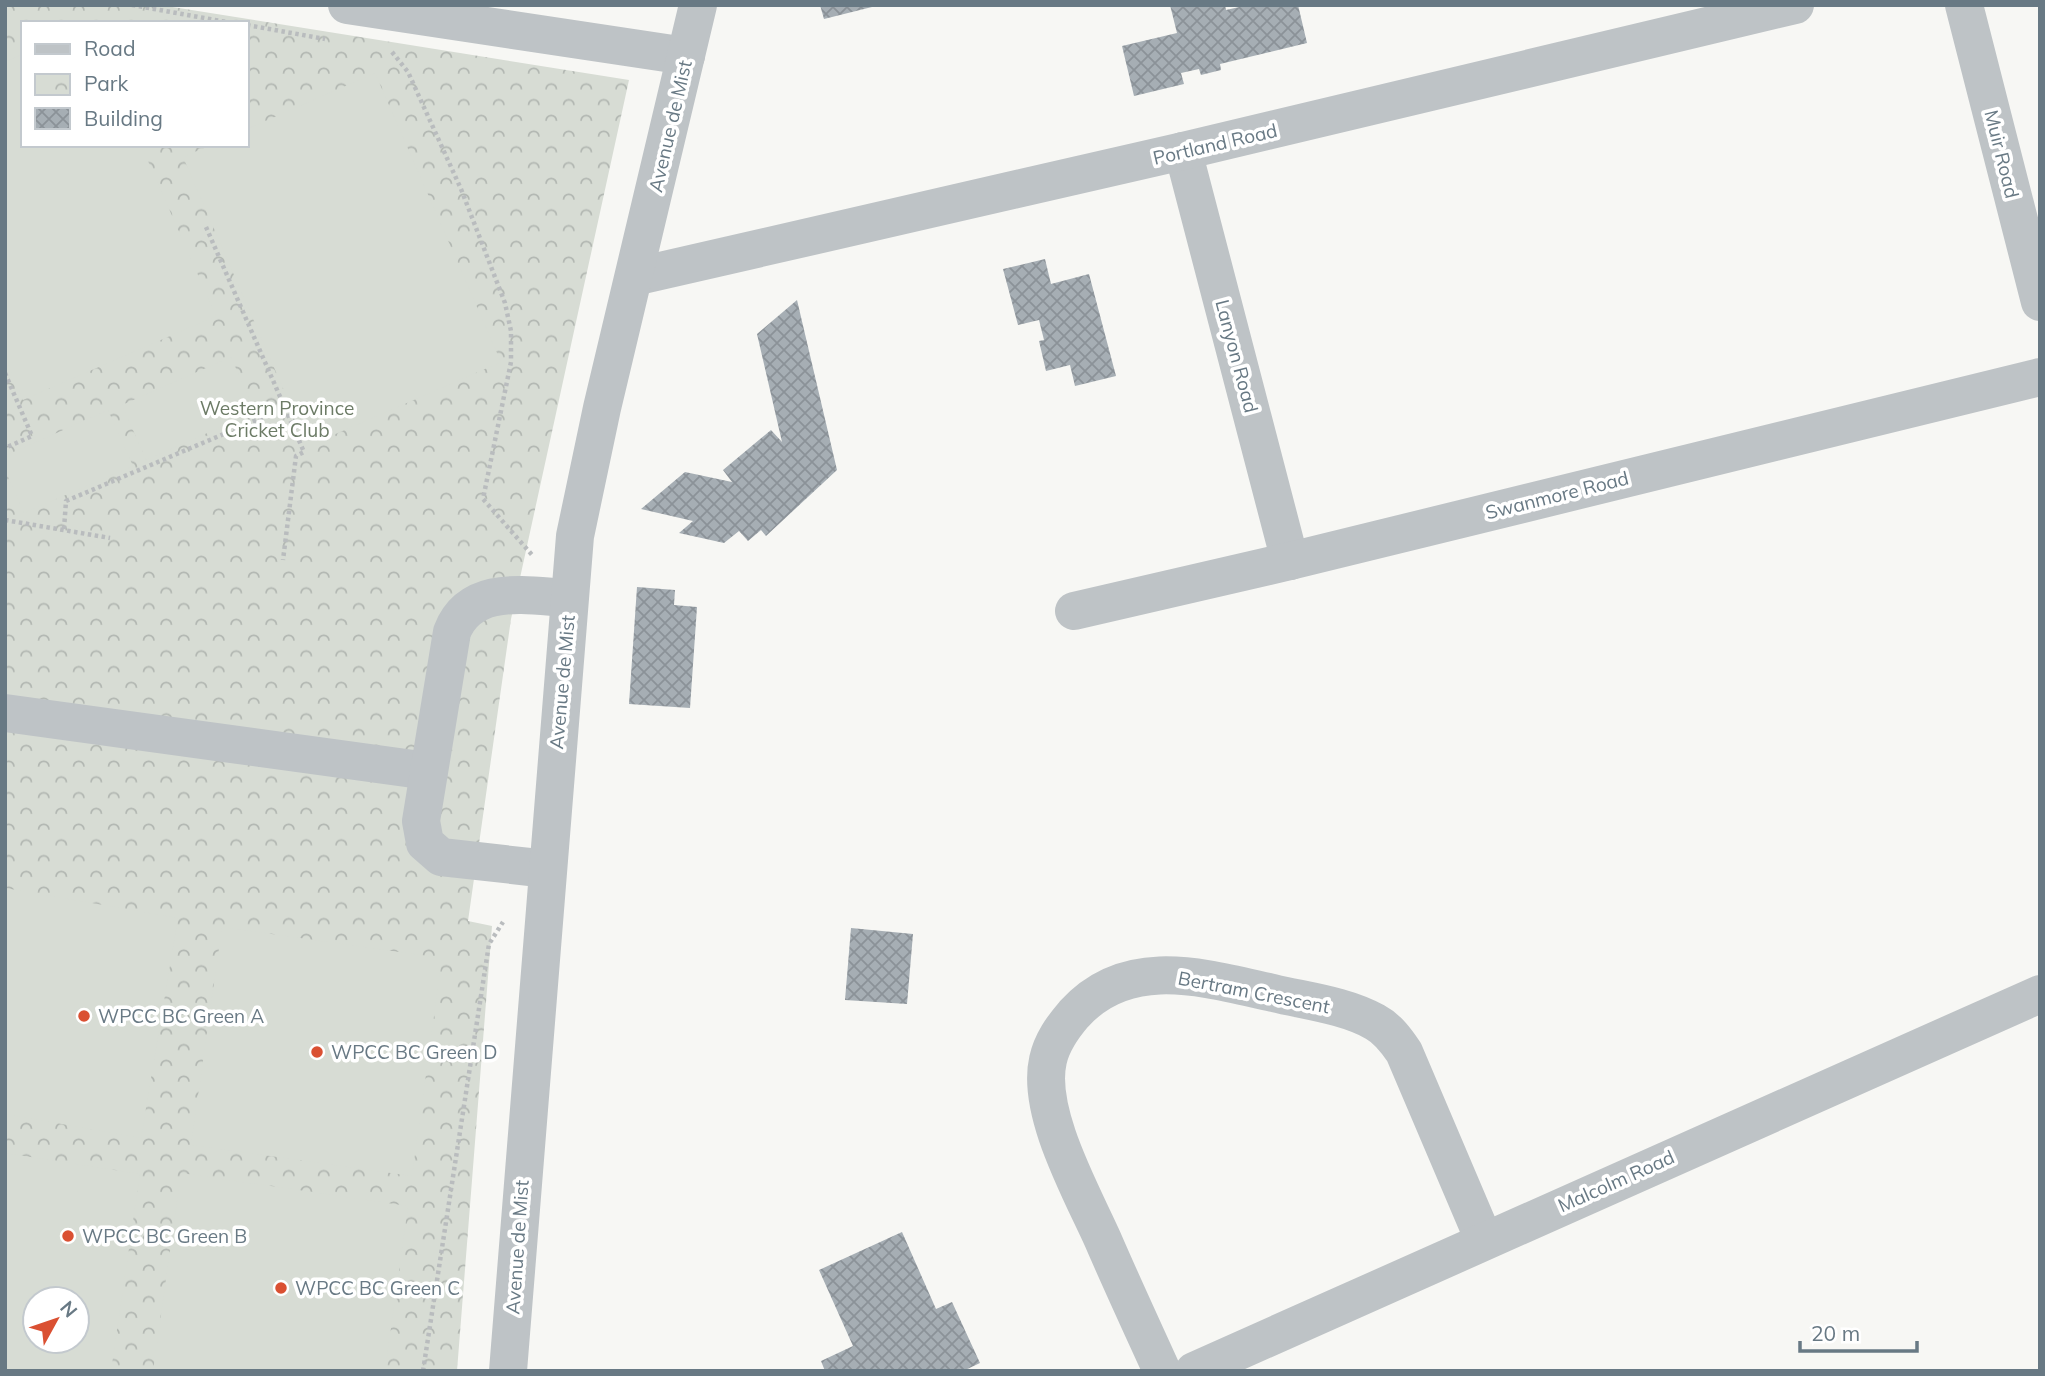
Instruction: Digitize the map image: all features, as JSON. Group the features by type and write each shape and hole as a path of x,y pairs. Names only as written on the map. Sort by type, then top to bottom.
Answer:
{"street":[{"path":"347,5 686,55"},
{"name":"Avenue de Mist","path":"508,1371 536,868 575,536 698,5"},
{"name":"Portland Road","path":"634,277 1183,151 1795,5"},
{"name":"Muir Road","path":"1964,5 2040,302"},
{"name":"Lanyon Road","path":"1183,151 1290,561"},
{"name":"Swanmore Road","path":"1074,611 1290,561 2040,377"},
{"path":"536,868 455,860 435,854 425,843 421,829 428,771 456,622 474,605 501,594 569,598"},
{"path":"5,713 428,771"},
{"name":"Bertram Crescent","path":"1162,1371 1059,1143 1046,1089 1047,1062 1061,1029 1085,1002 1115,984 1143,975 1176,975 1216,981 1340,1009 1376,1022 1392,1035 1404,1052 1483,1240"},
{"name":"Malcolm Road","path":"1194,1371 2040,994"}],"path":[{"path":"132,5 221,21"},
{"path":"248,25 329,40"},
{"path":"384,49 398,58 408,72 461,189 505,303 511,331 511,362 483,499 534,556"},
{"path":"206,227 304,452 296,456 282,560"},
{"path":"5,373 32,436 5,448"},
{"path":"64,529 66,501 285,408"},
{"path":"5,520 110,537"},
{"path":"424,1371 489,944 503,925 510,889 536,868"}],"green space":[{"name":"Western Province Cricket Club","path":"5,5 160,5 629,80 511,619 468,921 492,926 457,1371 5,1371"},
{"path":"21,55 21,147 142,147 216,316 23,400 5,357 5,62"},
{"path":"375,73 501,362 308,446 183,157 206,147 248,147 248,129"},
{"path":"231,357 255,412 146,460 122,405"},
{"path":"108,410 133,466 24,513 5,470 5,456"},
{"name":"WPCC BC Green A","path":"5,888 178,918 141,1138 5,1114"},
{"name":"WPCC BC Green D","path":"222,927 442,958 412,1176 191,1145"},
{"name":"WPCC BC Green B","path":"5,1153 140,1174 111,1371 5,1371"},
{"name":"WPCC BC Green C","path":"181,1173 408,1206 385,1371 153,1371"}],"building":[{"path":"820,5 876,5 876,6 824,19"},
{"path":"1170,5 1225,5 1226,10 1248,5 1298,5 1307,43 1220,64 1221,70 1201,75 1199,69 1181,73 1184,84 1134,96 1122,46 1177,33"},
{"path":"1045,259 1051,284 1089,274 1116,376 1075,386 1070,365 1046,371 1039,341 1044,340 1039,320 1018,325 1003,269"},
{"path":"797,300 837,470 766,536 761,530 748,541 739,531 724,543 679,533 693,521 641,509 685,472 732,482 723,470 771,430 782,442 757,334"},
{"path":"637,587 675,590 674,605 697,607 690,708 629,704"},
{"path":"851,928 913,934 907,1004 845,1000"},
{"path":"902,1232 936,1309 952,1302 980,1363 963,1371 825,1371 821,1361 853,1346 819,1270"}],"place":[{"name":"WPCC BC Green A","path":"84,1016"},
{"name":"WPCC BC Green D","path":"317,1052"},
{"name":"WPCC BC Green B","path":"68,1236"},
{"name":"WPCC BC Green C","path":"281,1288"}]}
